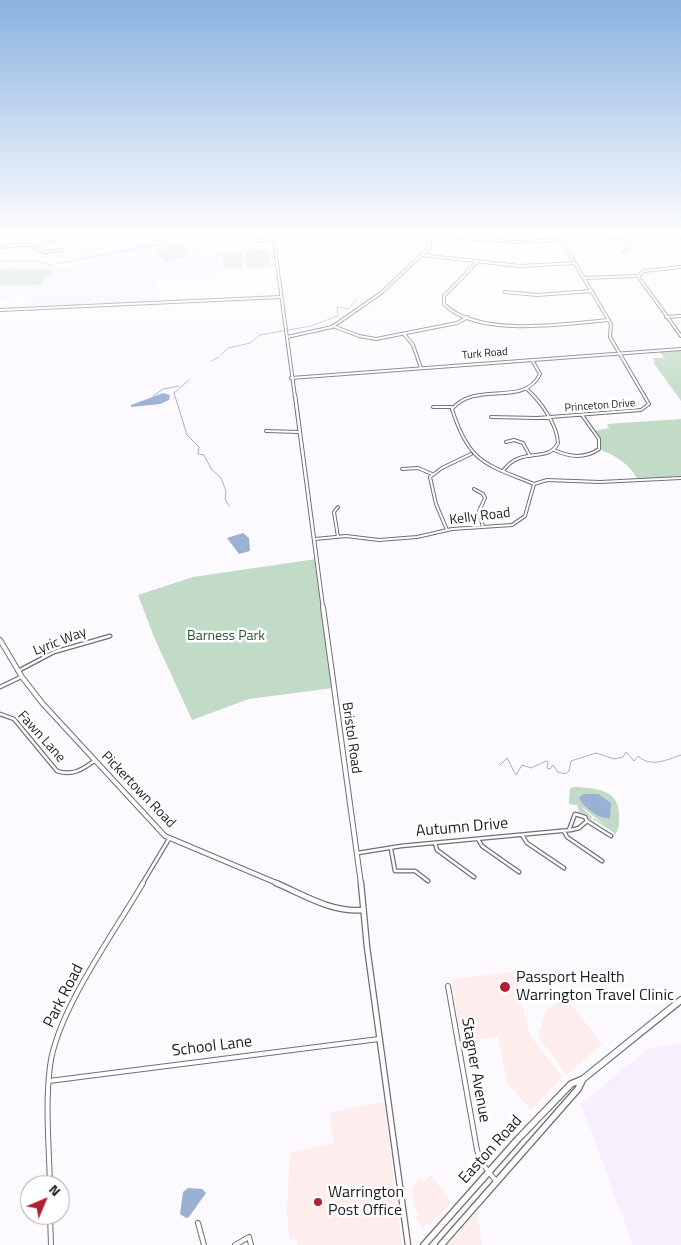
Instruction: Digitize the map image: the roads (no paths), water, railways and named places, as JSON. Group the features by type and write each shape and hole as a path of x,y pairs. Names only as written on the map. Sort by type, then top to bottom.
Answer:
{"highway":[{"name":"Easton Road","path":"424,1245 570,1084 583,1079 681,1000"},
{"name":"Easton Road","path":"441,1245 578,1089 583,1079"}],"street":[{"name":"Bristol Road","path":"280,292 315,538 349,804 358,853 379,1039 408,1245"},
{"path":"287,338 333,326 382,292"},
{"path":"448,292 443,297 443,302 447,308 489,324 507,327 609,320"},
{"path":"506,292 537,295 577,292"},
{"path":"593,292 612,326 609,334 619,353"},
{"path":"649,292 681,336"},
{"path":"0,310 281,297"},
{"path":"666,317 681,316"},
{"path":"333,326 367,338 382,338 457,323 468,317"},
{"path":"404,334 413,345 421,368"},
{"name":"Turk Road","path":"291,378 681,349"},
{"name":"Princeton Drive","path":"491,417 548,417 641,410 648,406 649,401 619,353"},
{"path":"433,407 452,407 469,396 527,389 539,379 539,372 532,360"},
{"path":"527,389 539,400 559,439 554,450"},
{"path":"452,407 465,446 471,454 486,464 534,484 547,480 600,482 681,478"},
{"path":"504,471 516,458 554,450 576,456 593,454 599,449 599,439 582,415"},
{"path":"266,431 299,432"},
{"path":"506,442 514,440 523,443 530,456"},
{"path":"432,474 471,454"},
{"path":"402,469 418,468 432,474"},
{"path":"432,474 430,484 441,520 447,530"},
{"name":"Kelly Road","path":"315,538 417,538 447,530 509,525 521,520 526,514 534,484"},
{"path":"474,489 483,494 485,498 479,511 483,527"},
{"path":"338,507 334,512 338,537"},
{"name":"Lyric Way","path":"18,670 54,652 110,636"},
{"name":"Pickertown Road","path":"0,640 22,677 94,761 169,839 334,908 351,911 364,910"},
{"path":"0,687 22,677"},
{"name":"Fawn Lane","path":"0,714 14,719 57,771 66,774 76,772 94,761"},
{"path":"569,830 576,814 583,816 586,822 611,836"},
{"name":"Autumn Drive","path":"358,853 434,843 564,831 580,828 586,822"},
{"path":"564,831 567,838 602,861"},
{"path":"522,835 527,843 564,868"},
{"name":"Park Road","path":"50,1175 49,1081 51,1056 67,1012 169,839"},
{"path":"478,839 482,846 519,872"},
{"path":"434,843 437,850 474,877"},
{"path":"391,849 395,871 415,871 428,881"},
{"name":"Stagner Avenue","path":"448,986 477,1150 481,1162 496,1182"},
{"name":"School Lane","path":"49,1081 83,1075 379,1039"},
{"path":"198,1223 204,1245"},
{"path":"50,1225 51,1245"},
{"path":"234,1245 248,1237 251,1245"}],"water":[{"path":"163,393 170,395 169,400 160,404 131,407 131,405"},
{"path":"243,533 249,538 250,551 239,554 227,538"},
{"path":"584,794 598,794 611,803 610,818 601,817 588,809 579,798"},
{"path":"188,1188 202,1189 206,1193 189,1217 186,1218 180,1214 183,1192"}],"waterway":[{"path":"221,355 228,348 250,343 260,335 311,326 338,316 337,307 349,309 357,298"},
{"path":"211,361 219,357"},
{"path":"189,380 174,393 187,435 199,447 198,454 204,455 212,470 221,478 226,491 225,499 229,506"},
{"path":"153,396 163,389 179,386"},
{"path":"500,765 507,758 516,775 522,765 531,768 546,761 548,762 547,768 550,769 553,765 558,772 565,774 569,771 571,761 596,753 614,759 623,757 626,752 634,761 638,756 648,762 664,761 681,755"}],"place":[{"name":"Passport Health Warrington Travel Clinic","path":"505,987"},
{"name":"Warrington Post Office","path":"318,1202"}],"park label":[{"name":"Barness Park","path":"226,637"}]}
